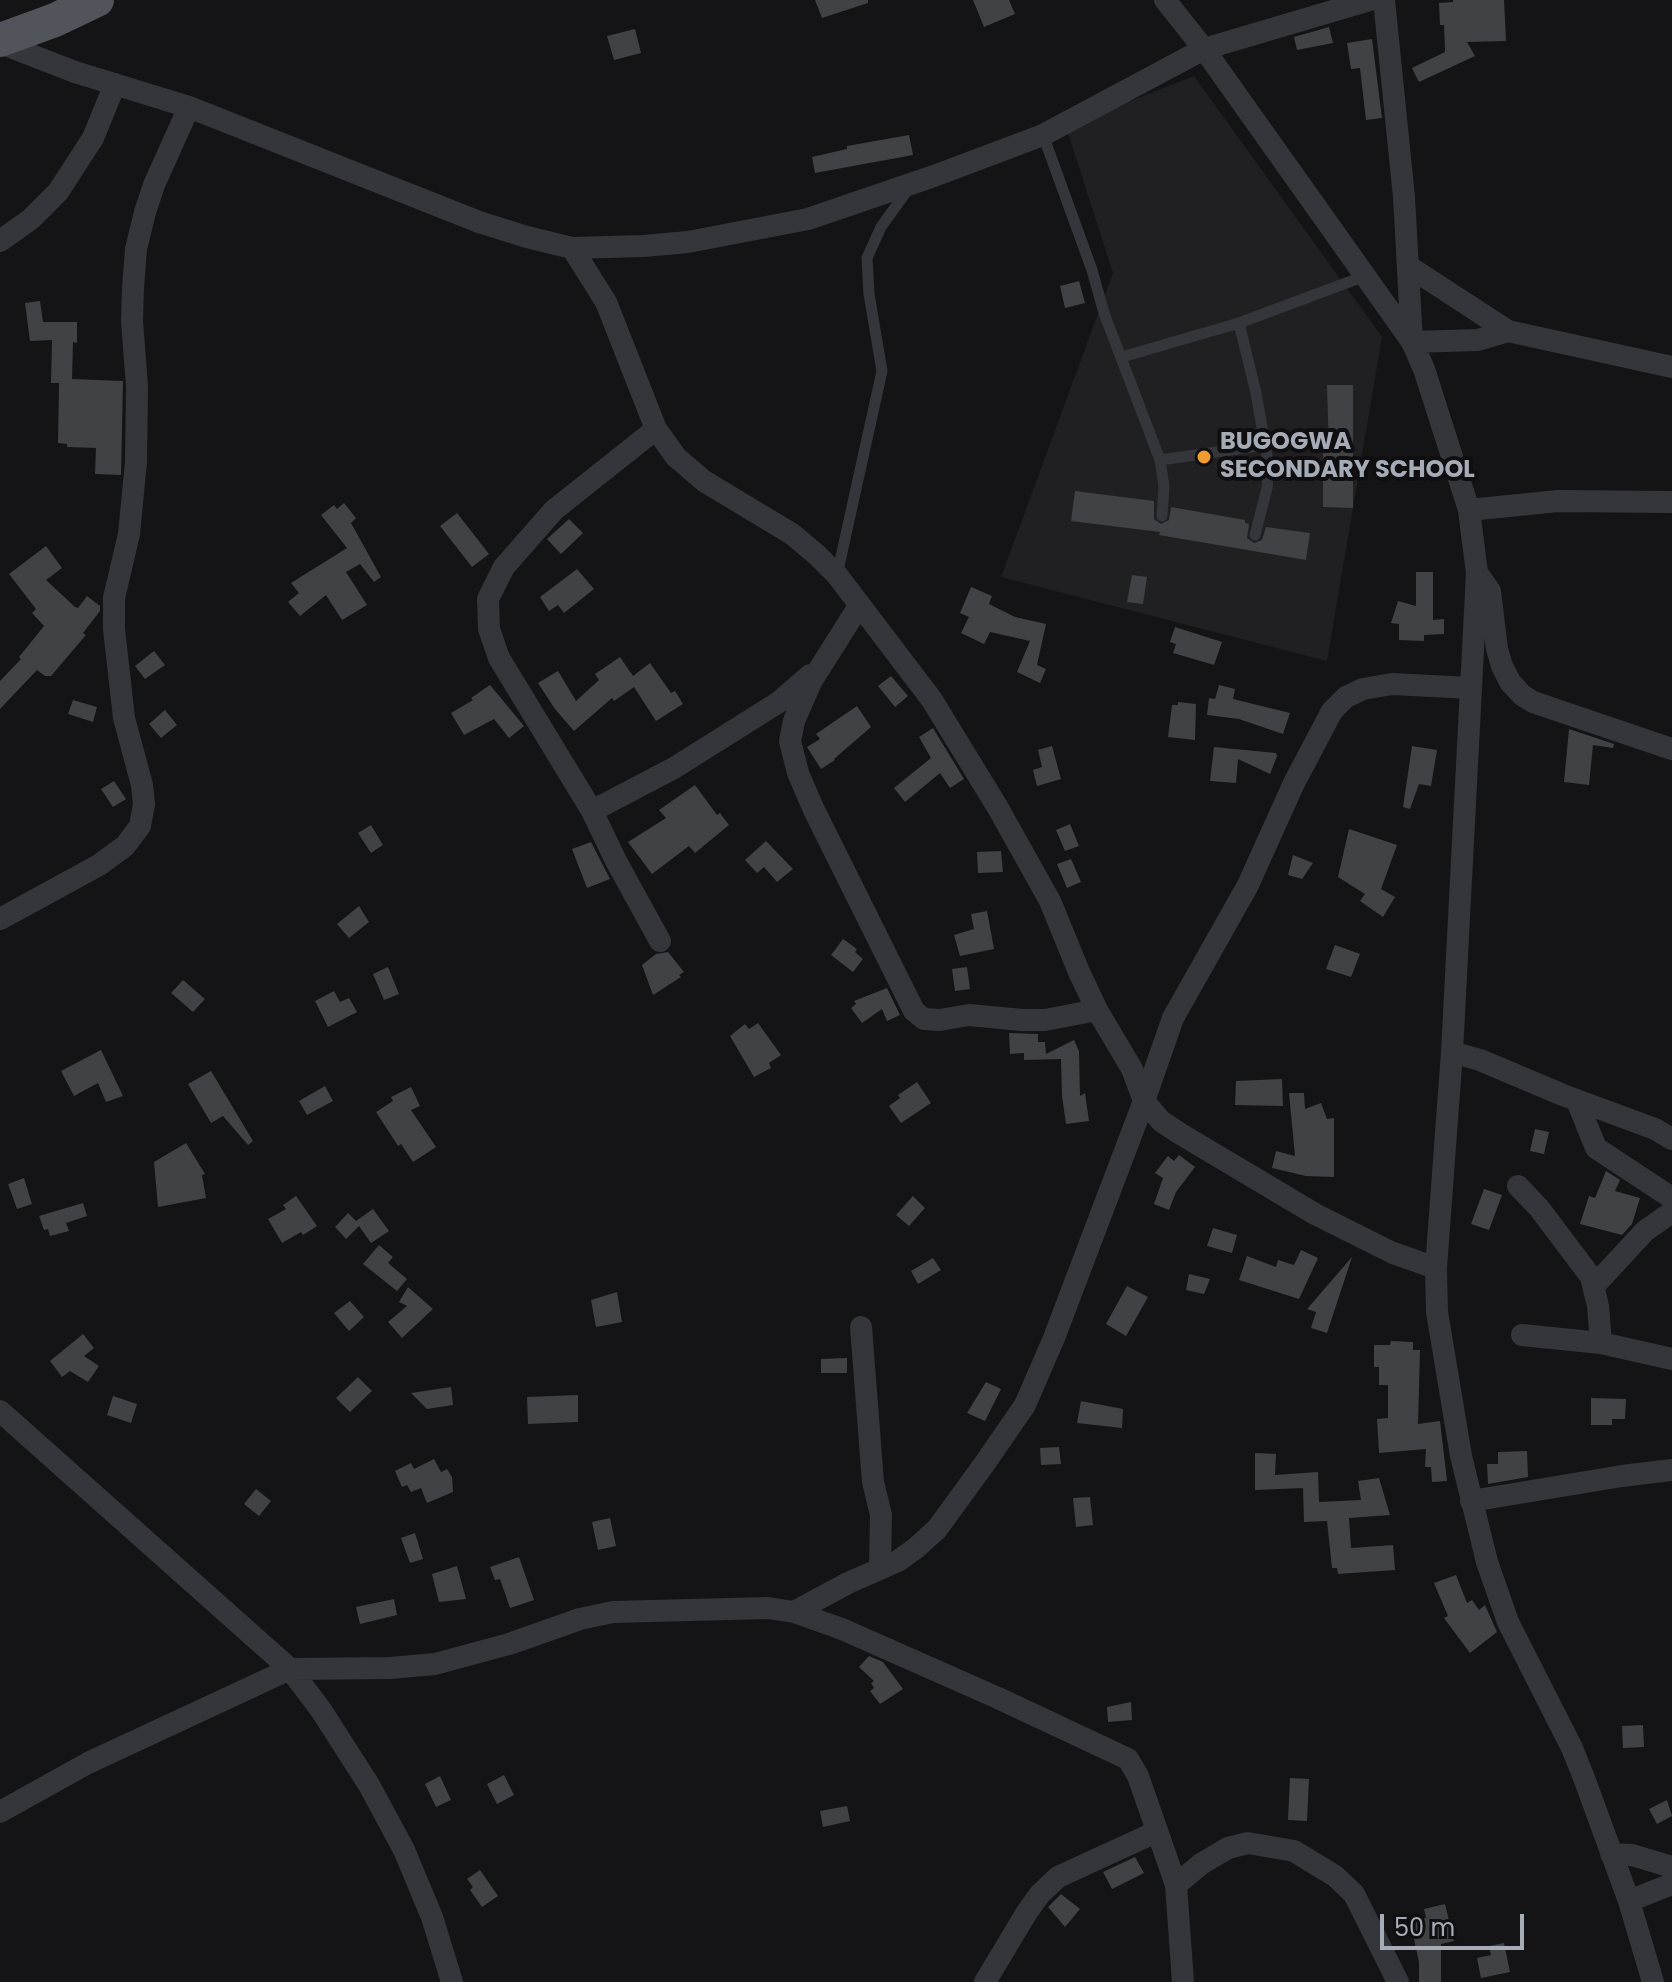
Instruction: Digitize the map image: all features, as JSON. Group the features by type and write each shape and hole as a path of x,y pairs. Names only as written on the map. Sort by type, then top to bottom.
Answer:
{"main road":[{"path":"0,42 97,0"}],"street":[{"path":"1165,0 1204,49 1412,342 1424,369 1469,510 1477,573 1452,1052 1436,1268 1437,1312 1443,1360 1471,1501 1487,1562 1508,1622 1572,1748 1629,1901 1653,1982"},
{"path":"0,42 189,107 479,222 572,248 644,246 808,219 1043,135 1204,49 1370,0"},
{"path":"1384,0 1398,119 1412,342"},
{"path":"0,241 31,219 58,192 93,138 115,84"},
{"path":"0,919 99,865 125,846 140,826 144,804 142,785 124,718 114,629 114,598 129,534 136,462 133,288 136,249 145,212 189,107"},
{"path":"572,248 606,302 656,429 676,457 704,481 792,534 837,575 932,700 1050,901 1097,1010 1132,1069 1144,1101 1161,1121 1179,1133 1315,1214 1393,1253 1436,1268"},
{"path":"1408,266 1508,331 1672,367"},
{"path":"1412,342 1478,340 1508,331"},
{"path":"656,429 554,510 504,567 488,599 489,629 499,658 592,811 660,941"},
{"path":"1469,510 1558,501 1672,502"},
{"path":"1477,573 1490,591 1502,666 1510,682 1522,695 1533,702 1672,749"},
{"path":"859,606 811,682 794,721 791,752 820,823 918,1016 940,1020 969,1015 1034,1020 1097,1010"},
{"path":"592,811 674,768 779,702 825,660"},
{"path":"794,1612 898,1561 937,1529 1025,1405 1054,1338 1173,1018 1248,885 1294,783 1332,711 1346,697 1377,686 1471,688"},
{"path":"1452,1052 1480,1060 1577,1101 1655,1129 1672,1139"},
{"path":"1577,1101 1596,1148 1672,1198"},
{"path":"1518,1186 1581,1263 1594,1286 1601,1343"},
{"path":"1594,1286 1645,1231 1672,1212"},
{"path":"861,1327 873,1482 881,1515 880,1569"},
{"path":"1522,1335 1601,1343 1672,1359"},
{"path":"0,1411 290,1669 321,1710 369,1785 404,1850 432,1917 452,1982"},
{"path":"1471,1501 1672,1470"},
{"path":"0,1812 88,1763 290,1669 435,1664 484,1652 580,1619 613,1612 768,1608 794,1612 842,1629 1118,1753 1133,1765 1176,1885 1183,1982"},
{"path":"985,1982 1027,1912 1058,1877 1156,1832"},
{"path":"1176,1885 1201,1864 1228,1848 1248,1843 1294,1851 1335,1876 1354,1894 1398,1982"},
{"path":"1611,1854 1632,1855 1672,1867"},
{"path":"1629,1901 1672,1884"}],"lane":[{"path":"1043,135 1160,460 1164,486 1162,516"},
{"path":"837,575 882,371 869,294 867,258 881,227 911,184"},
{"path":"1122,357 1239,323 1365,276"},
{"path":"1239,323 1266,445 1267,488 1255,535"},
{"path":"1160,460 1266,445"}],"shaded area":[{"name":"BUGOGWA SECONDARY SCHOOL","path":"1194,76 1382,337 1327,661 1001,577 1113,273 1066,127"}],"building":[{"path":"815,0 868,0 868,3 822,18"},
{"path":"973,0 1009,0 1015,14 984,27"},
{"path":"1504,0 1506,41 1467,42 1475,56 1419,82 1412,68 1445,52 1439,3"},
{"path":"1329,27 1333,43 1297,50 1294,37"},
{"path":"635,29 641,53 614,60 607,36"},
{"path":"1372,39 1382,118 1366,120 1360,68 1351,69 1347,43"},
{"path":"909,135 913,155 815,173 812,157 847,149 847,146"},
{"path":"1079,281 1085,303 1065,308 1060,286"},
{"path":"40,301 43,322 77,322 72,379 123,381 121,475 95,474 96,448 67,447 67,444 58,443 59,383 51,383 52,340 30,341 25,303"},
{"path":"1327,385 1353,385 1353,508 1323,507 1323,452 1329,452"},
{"path":"1075,491 1154,501 1154,519 1161,524 1169,520 1171,507 1245,520 1249,524 1247,538 1254,543 1262,540 1266,527 1310,533 1306,560 1159,535 1160,532 1071,521"},
{"path":"344,503 356,518 351,523 381,577 374,582 360,564 346,572 367,605 342,620 326,595 300,616 288,602 299,593 291,583 347,548 321,515 334,505 337,509"},
{"path":"457,513 489,554 472,567 440,526"},
{"path":"569,519 583,533 561,554 547,539"},
{"path":"46,546 62,568 46,580 75,607 78,608 87,596 100,606 100,611 83,633 86,635 51,676 37,670 0,709 0,681 21,659 19,657 44,626 32,613 36,609 9,574"},
{"path":"577,569 594,589 564,613 558,605 549,611 540,597"},
{"path":"1416,572 1433,572 1433,620 1444,619 1444,634 1424,635 1424,641 1399,640 1399,624 1391,623 1398,601 1416,606"},
{"path":"1132,575 1147,577 1143,604 1127,602"},
{"path":"971,587 992,596 989,604 1015,617 1046,624 1037,665 1046,669 1040,683 1017,672 1030,641 990,632 984,644 961,633 969,617 960,613"},
{"path":"1175,627 1222,642 1214,665 1173,653 1176,644 1170,642"},
{"path":"154,651 165,665 145,679 135,666"},
{"path":"620,657 633,676 650,663 671,693 675,691 683,704 656,721 634,687 614,701 612,698 574,731 538,683 558,671 576,701 599,680 595,674"},
{"path":"891,676 908,696 895,707 878,686"},
{"path":"490,685 524,726 509,738 494,719 464,735 451,713"},
{"path":"1219,685 1235,689 1233,699 1290,713 1283,734 1239,719 1207,715 1209,698 1215,699"},
{"path":"73,700 97,707 93,722 68,714"},
{"path":"1178,702 1196,704 1195,740 1168,737 1172,705 1178,705"},
{"path":"857,706 871,727 821,769 807,747 820,739 816,734"},
{"path":"165,710 177,725 161,738 149,724"},
{"path":"933,728 964,779 950,788 940,773 905,802 894,788 931,758 919,737"},
{"path":"1569,729 1614,744 1613,748 1593,745 1589,785 1564,782"},
{"path":"1052,746 1061,779 1037,786 1033,770 1042,767 1038,750"},
{"path":"1412,746 1437,750 1431,786 1419,784 1410,809 1403,807"},
{"path":"1214,747 1276,753 1277,756 1270,774 1238,759 1236,783 1210,781"},
{"path":"114,781 126,799 113,807 101,789"},
{"path":"695,785 717,815 720,813 729,825 695,853 689,846 652,874 628,842 666,818 659,810"},
{"path":"1070,824 1079,846 1065,851 1056,830"},
{"path":"371,825 383,845 371,853 358,833"},
{"path":"1349,829 1397,845 1381,889 1395,897 1383,917 1360,901 1365,894 1338,877"},
{"path":"766,841 793,869 777,882 764,867 757,873 745,860"},
{"path":"591,842 610,879 587,888 572,849"},
{"path":"1001,851 1003,872 978,873 977,852"},
{"path":"1293,855 1313,863 1302,879 1288,875"},
{"path":"1071,859 1081,882 1067,888 1057,864"},
{"path":"359,906 369,922 349,938 337,924"},
{"path":"987,911 994,949 960,956 954,935 974,929 971,914"},
{"path":"843,939 857,949 855,952 863,959 853,972 831,955"},
{"path":"1335,945 1360,954 1351,977 1326,969"},
{"path":"668,952 684,972 653,995 642,965 656,954"},
{"path":"388,967 399,994 384,1000 373,974"},
{"path":"967,967 970,989 955,991 952,969"},
{"path":"183,980 205,999 193,1012 171,993"},
{"path":"887,988 900,1015 887,1021 882,1009 862,1023 851,1008 856,1004 854,1001"},
{"path":"334,991 340,1002 349,998 357,1012 328,1027 315,1001"},
{"path":"758,1023 781,1055 769,1063 771,1068 754,1077 730,1036 745,1024 749,1029"},
{"path":"1009,1033 1038,1034 1038,1042 1045,1042 1046,1054 1074,1040 1079,1051 1080,1096 1085,1093 1089,1121 1066,1124 1061,1059 1024,1060 1024,1053 1010,1054"},
{"path":"101,1050 123,1096 106,1102 98,1083 74,1096 61,1071"},
{"path":"211,1071 253,1141 248,1145 223,1116 211,1123 188,1084"},
{"path":"1282,1079 1283,1106 1235,1105 1236,1081"},
{"path":"917,1082 931,1103 901,1123 889,1106 900,1098 898,1095"},
{"path":"325,1086 333,1101 307,1115 299,1101"},
{"path":"411,1087 420,1106 411,1110 436,1147 413,1162 401,1144 398,1146 376,1112 393,1101 391,1097"},
{"path":"1289,1093 1304,1093 1305,1109 1321,1103 1327,1119 1334,1118 1334,1177 1306,1176 1272,1168 1276,1151 1295,1156"},
{"path":"1535,1129 1549,1132 1544,1154 1530,1151"},
{"path":"186,1143 205,1174 202,1175 206,1198 158,1207 154,1162"},
{"path":"1179,1155 1195,1167 1176,1192 1169,1210 1154,1204 1163,1178 1155,1173 1168,1156 1174,1161"},
{"path":"1606,1171 1620,1180 1615,1191 1640,1198 1632,1224 1622,1235 1580,1224 1589,1196 1595,1198"},
{"path":"24,1178 32,1204 17,1209 8,1184"},
{"path":"1484,1189 1502,1195 1489,1230 1471,1224"},
{"path":"296,1196 317,1226 282,1243 268,1219 286,1209 283,1205"},
{"path":"913,1196 925,1208 909,1226 896,1215"},
{"path":"83,1203 87,1216 66,1223 69,1231 50,1236 48,1229 44,1230 39,1216"},
{"path":"373,1209 389,1231 371,1243 359,1226 346,1239 335,1227 348,1213 356,1221"},
{"path":"1213,1228 1237,1235 1232,1253 1207,1246"},
{"path":"379,1245 393,1257 388,1263 407,1279 397,1291 363,1264"},
{"path":"1301,1250 1318,1258 1299,1299 1239,1280 1247,1256 1276,1267 1278,1260 1294,1265"},
{"path":"1352,1257 1327,1333 1311,1328 1316,1312 1307,1309"},
{"path":"933,1258 941,1270 918,1284 911,1271"},
{"path":"1189,1274 1210,1279 1204,1294 1186,1290"},
{"path":"1127,1286 1148,1297 1126,1336 1106,1324"},
{"path":"408,1287 433,1309 402,1338 388,1322 407,1306 399,1302"},
{"path":"617,1292 622,1322 596,1327 591,1300"},
{"path":"350,1301 364,1317 349,1331 334,1313"},
{"path":"83,1334 94,1348 84,1356 99,1366 88,1382 70,1371 62,1377 50,1361"},
{"path":"1391,1341 1413,1342 1413,1350 1420,1350 1418,1424 1440,1421 1447,1481 1432,1482 1431,1467 1425,1467 1426,1449 1379,1453 1377,1419 1388,1418 1388,1385 1379,1385 1379,1367 1374,1367 1374,1345 1390,1345"},
{"path":"847,1358 847,1373 821,1373 821,1359"},
{"path":"358,1377 372,1391 350,1412 336,1398"},
{"path":"986,1382 1001,1389 985,1421 967,1413"},
{"path":"451,1387 453,1405 427,1409 411,1393"},
{"path":"578,1395 578,1422 528,1424 527,1397"},
{"path":"113,1396 137,1404 131,1423 107,1415"},
{"path":"1591,1398 1626,1399 1625,1419 1612,1419 1612,1425 1591,1425"},
{"path":"1081,1401 1123,1409 1122,1428 1077,1423"},
{"path":"1059,1447 1061,1464 1041,1465 1040,1448"},
{"path":"1527,1451 1528,1477 1488,1484 1487,1464 1498,1464 1498,1452"},
{"path":"1255,1453 1276,1454 1275,1475 1318,1472 1319,1502 1361,1500 1358,1481 1379,1478 1390,1515 1349,1518 1351,1548 1393,1545 1395,1570 1338,1574 1337,1568 1332,1568 1327,1521 1304,1522 1303,1488 1255,1490"},
{"path":"434,1459 441,1472 447,1469 452,1477 453,1492 427,1503 421,1488 411,1492 407,1485 402,1487 395,1471 411,1463 414,1469"},
{"path":"256,1489 271,1501 259,1516 244,1504"},
{"path":"1090,1497 1093,1525 1076,1527 1073,1498"},
{"path":"610,1518 616,1546 598,1550 592,1522"},
{"path":"415,1533 423,1559 410,1563 401,1538"},
{"path":"519,1557 534,1600 510,1608 500,1579 495,1580 490,1567"},
{"path":"457,1566 466,1599 439,1602 432,1574"},
{"path":"1456,1575 1467,1603 1472,1600 1479,1610 1485,1605 1497,1632 1470,1653 1444,1618 1448,1616 1434,1583"},
{"path":"394,1599 397,1615 360,1624 356,1607"},
{"path":"869,1656 883,1662 903,1689 880,1704 870,1691 874,1688 871,1683 874,1681 859,1667"},
{"path":"1131,1702 1132,1720 1108,1722 1107,1707"},
{"path":"1643,1725 1644,1747 1623,1748 1622,1726"},
{"path":"504,1775 514,1795 497,1804 487,1784"},
{"path":"440,1776 451,1800 436,1807 425,1784"},
{"path":"1290,1778 1309,1779 1307,1821 1288,1820"},
{"path":"1667,1800 1672,1816 1657,1824 1649,1809"},
{"path":"847,1806 850,1821 823,1827 820,1811"},
{"path":"1135,1857 1144,1873 1112,1889 1103,1872"},
{"path":"480,1870 498,1896 482,1907 470,1890 473,1887 467,1879"},
{"path":"1061,1894 1080,1909 1065,1927 1048,1907"},
{"path":"1445,1904 1454,1941 1441,1944 1441,1982 1419,1982 1419,1962 1410,1921 1426,1918 1424,1909"},
{"path":"1504,1943 1510,1972 1481,1978 1477,1958 1491,1955 1489,1946"}],"place":[{"name":"BUGOGWA SECONDARY SCHOOL","path":"1204,457"}]}
